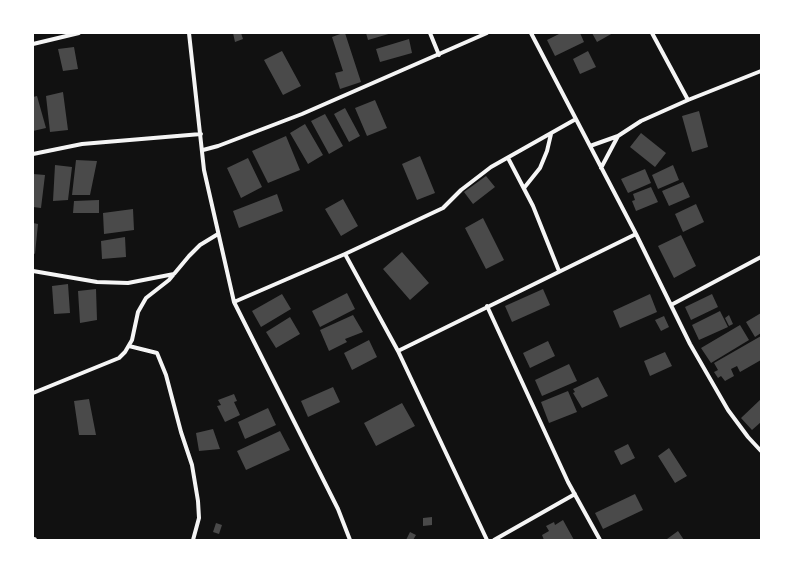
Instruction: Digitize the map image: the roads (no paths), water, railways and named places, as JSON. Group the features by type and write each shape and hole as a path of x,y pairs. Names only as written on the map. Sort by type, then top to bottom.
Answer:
{"street":[{"path":"33,44 79,33"},
{"path":"189,33 204,170 234,302 334,502 350,540"},
{"path":"430,33 439,55"},
{"path":"203,150 218,146 302,114 487,33"},
{"path":"531,33 636,234 690,344 728,410 748,437 761,451"},
{"path":"652,33 688,100"},
{"path":"590,146 618,136 641,121 688,100 761,71"},
{"path":"234,302 345,254 443,208 461,190 491,167 576,119"},
{"path":"33,154 82,144 201,134"},
{"path":"524,188 540,168 547,151 551,134"},
{"path":"601,168 618,136"},
{"path":"508,158 524,188 559,271"},
{"path":"33,393 119,358 132,340 138,312 146,298 169,280 200,245 218,234"},
{"path":"398,351 636,234"},
{"path":"345,254 398,351 488,540"},
{"path":"671,305 761,258"},
{"path":"33,271 97,282 128,283 175,274"},
{"path":"487,306 529,401 574,494 600,540"},
{"path":"129,346 157,353 166,375 181,432 192,465 198,501 198,518 193,540"},
{"path":"494,540 574,494"}]}
